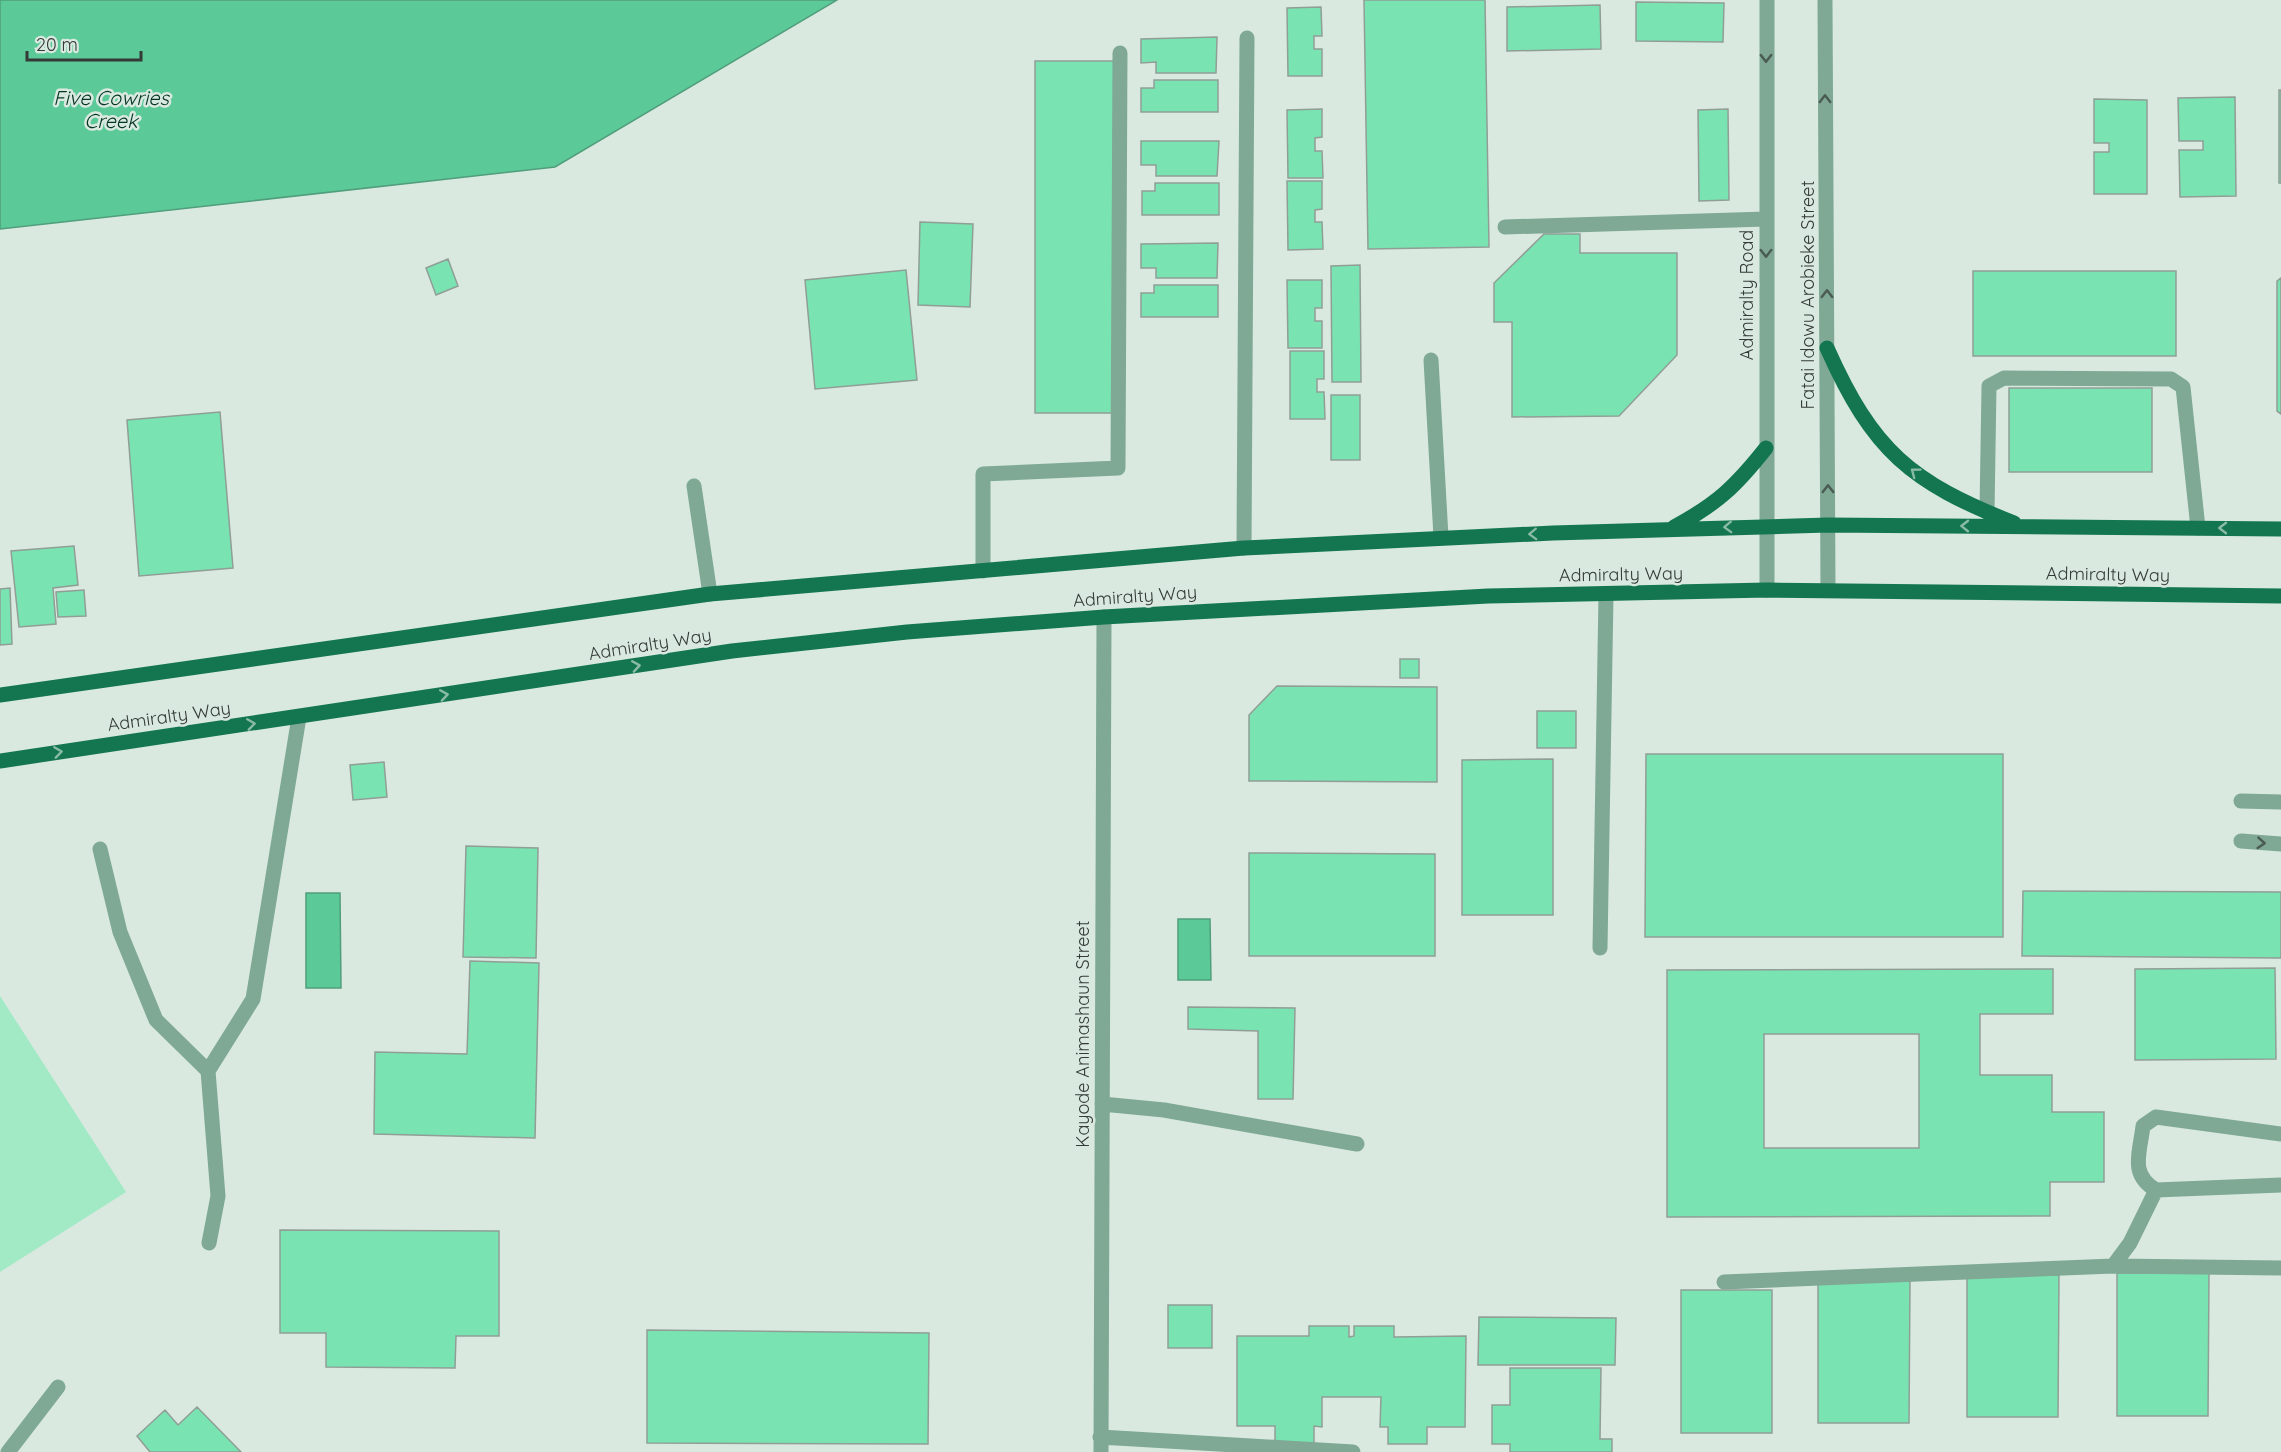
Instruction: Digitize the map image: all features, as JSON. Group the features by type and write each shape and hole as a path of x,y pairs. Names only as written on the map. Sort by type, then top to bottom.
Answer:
{"main road":[{"path":"1827,348 1846,392 1884,446 1913,471 1954,498 2023,527"},
{"path":"1670,529 1718,502 1744,476 1766,448"},
{"path":"0,696 710,594 1244,548 1441,537 1765,526 2281,529"},
{"name":"Admiralty Way","path":"0,760 732,651 907,632 1104,617 1488,596 1767,590 2281,596"}],"street":[{"name":"Admiralty Road","path":"1767,0 1765,526 1767,590"},
{"name":"Fatai Idowu Arobieke Street","path":"1825,0 1828,590"},
{"path":"1244,548 1247,38"},
{"path":"983,571 983,474 1118,468 1120,53"},
{"path":"1505,227 1766,219"},
{"path":"1431,360 1441,537"},
{"path":"1987,512 1989,387 1994,382 2004,378 2171,379 2183,387 2198,528"},
{"path":"694,486 710,594"},
{"path":"1600,948 1606,595"},
{"name":"Kayode Animashaun Street","path":"1100,1444 1104,617"},
{"path":"209,1243 218,1196 208,1071 253,999 299,717"},
{"path":"2241,801 2281,802"},
{"path":"2241,841 2281,844"},
{"path":"100,849 120,932 156,1020 208,1071"},
{"path":"1101,1104 1164,1110 1357,1144"},
{"path":"2281,1134 2156,1117 2144,1126 2137,1170 2144,1183 2156,1190 2281,1185"},
{"path":"2113,1266 2130,1243 2156,1190"},
{"path":"1724,1282 2113,1266 2281,1268"},
{"path":"8,1452 58,1387"},
{"path":"1100,1444 1353,1452"}],"shaded area":[{"path":"0,996 126,1192 0,1272"}],"water":[{"name":"Five Cowries Creek","path":"0,0 837,0 555,167 0,229"},
{"path":"306,893 340,893 341,988 306,988"},
{"path":"1178,919 1210,919 1211,980 1178,980"}],"building":[{"path":"1364,0 1485,0 1489,247 1368,249"},
{"path":"1636,2 1724,3 1723,42 1636,41"},
{"path":"1600,5 1601,49 1507,51 1507,7"},
{"path":"1321,7 1322,36 1314,36 1314,49 1322,49 1322,76 1288,76 1287,8"},
{"path":"1217,37 1216,73 1156,73 1156,62 1141,63 1141,39"},
{"path":"1035,61 1117,61 1117,413 1035,413"},
{"path":"1154,80 1218,80 1218,112 1141,112 1141,88 1154,88"},
{"path":"2279,90 2281,90 2281,183 2279,183"},
{"path":"2235,97 2236,196 2180,197 2179,150 2203,150 2203,141 2179,141 2178,98"},
{"path":"2094,99 2147,100 2147,194 2094,194 2094,152 2109,152 2109,143 2094,143"},
{"path":"1322,109 1322,137 1315,138 1315,151 1322,151 1323,178 1288,178 1287,110"},
{"path":"1728,109 1729,200 1699,201 1698,110"},
{"path":"1141,141 1219,141 1217,176 1156,176 1156,165 1141,165"},
{"path":"1287,181 1322,181 1322,209 1315,210 1315,222 1322,222 1323,249 1288,250"},
{"path":"1155,183 1219,183 1219,215 1142,215 1142,191 1155,191"},
{"path":"920,222 973,224 970,307 918,305"},
{"path":"1544,234 1580,234 1580,253 1677,253 1677,355 1619,416 1512,417 1512,322 1494,322 1494,283"},
{"path":"1218,243 1217,278 1156,278 1156,268 1141,268 1141,244"},
{"path":"448,259 458,286 436,295 426,268"},
{"path":"1360,265 1361,382 1332,382 1331,266"},
{"path":"906,270 917,380 815,389 805,280"},
{"path":"1973,271 2176,271 2176,356 1973,356"},
{"path":"2281,278 2281,414 2277,411 2277,281"},
{"path":"1287,280 1322,280 1322,308 1315,308 1315,321 1322,321 1322,348 1288,348"},
{"path":"1154,285 1218,285 1218,317 1141,317 1141,293 1154,293"},
{"path":"1290,351 1324,351 1324,379 1317,379 1317,392 1324,392 1325,419 1290,419"},
{"path":"2009,388 2152,388 2152,472 2009,472"},
{"path":"1331,395 1360,395 1360,460 1331,460"},
{"path":"220,412 233,568 139,576 127,420"},
{"path":"74,546 78,585 53,588 56,624 19,627 11,551"},
{"path":"10,588 12,644 0,645 0,589"},
{"path":"84,590 86,616 58,617 56,592"},
{"path":"1400,659 1419,659 1419,678 1400,678"},
{"path":"1277,686 1437,687 1437,782 1249,781 1249,715"},
{"path":"1537,711 1576,711 1576,748 1537,748"},
{"path":"1646,754 2003,754 2003,937 1645,937"},
{"path":"1553,759 1553,915 1462,915 1462,760"},
{"path":"384,762 387,797 353,800 350,765"},
{"path":"466,846 538,848 536,958 463,957"},
{"path":"1249,853 1435,854 1435,956 1249,956"},
{"path":"2023,891 2281,892 2281,958 2022,956"},
{"path":"470,961 539,963 535,1138 374,1134 375,1052 467,1054"},
{"path":"2275,968 2276,1059 2135,1060 2135,969"},
{"path":"2053,969 2053,1014 1980,1014 1980,1075 2052,1075 2052,1112 2104,1112 2104,1182 2050,1182 2050,1216 1667,1217 1667,970","holes":["1764,1034 1919,1034 1919,1148 1764,1148"]},
{"path":"1188,1007 1295,1008 1293,1099 1258,1099 1258,1031 1188,1029"},
{"path":"280,1230 499,1231 499,1336 456,1336 455,1368 326,1367 326,1333 280,1333"},
{"path":"2117,1273 2209,1273 2208,1416 2117,1416"},
{"path":"1967,1275 2059,1275 2058,1417 1967,1417"},
{"path":"1818,1280 1910,1281 1909,1423 1818,1423"},
{"path":"1681,1290 1772,1290 1772,1433 1681,1433"},
{"path":"1168,1305 1212,1305 1212,1348 1168,1348"},
{"path":"1479,1317 1616,1318 1615,1365 1478,1365"},
{"path":"1309,1326 1349,1326 1349,1337 1354,1336 1354,1326 1394,1326 1394,1337 1466,1336 1465,1427 1427,1427 1427,1444 1388,1444 1388,1427 1380,1427 1381,1397 1322,1397 1322,1427 1314,1426 1314,1444 1275,1444 1275,1426 1237,1426 1237,1336 1309,1336"},
{"path":"647,1330 929,1333 928,1444 647,1443"},
{"path":"1510,1368 1601,1368 1600,1439 1612,1439 1612,1452 1510,1452 1510,1444 1492,1444 1492,1405 1510,1405"},
{"path":"197,1407 241,1452 150,1452 137,1436 165,1410 178,1425"}]}
